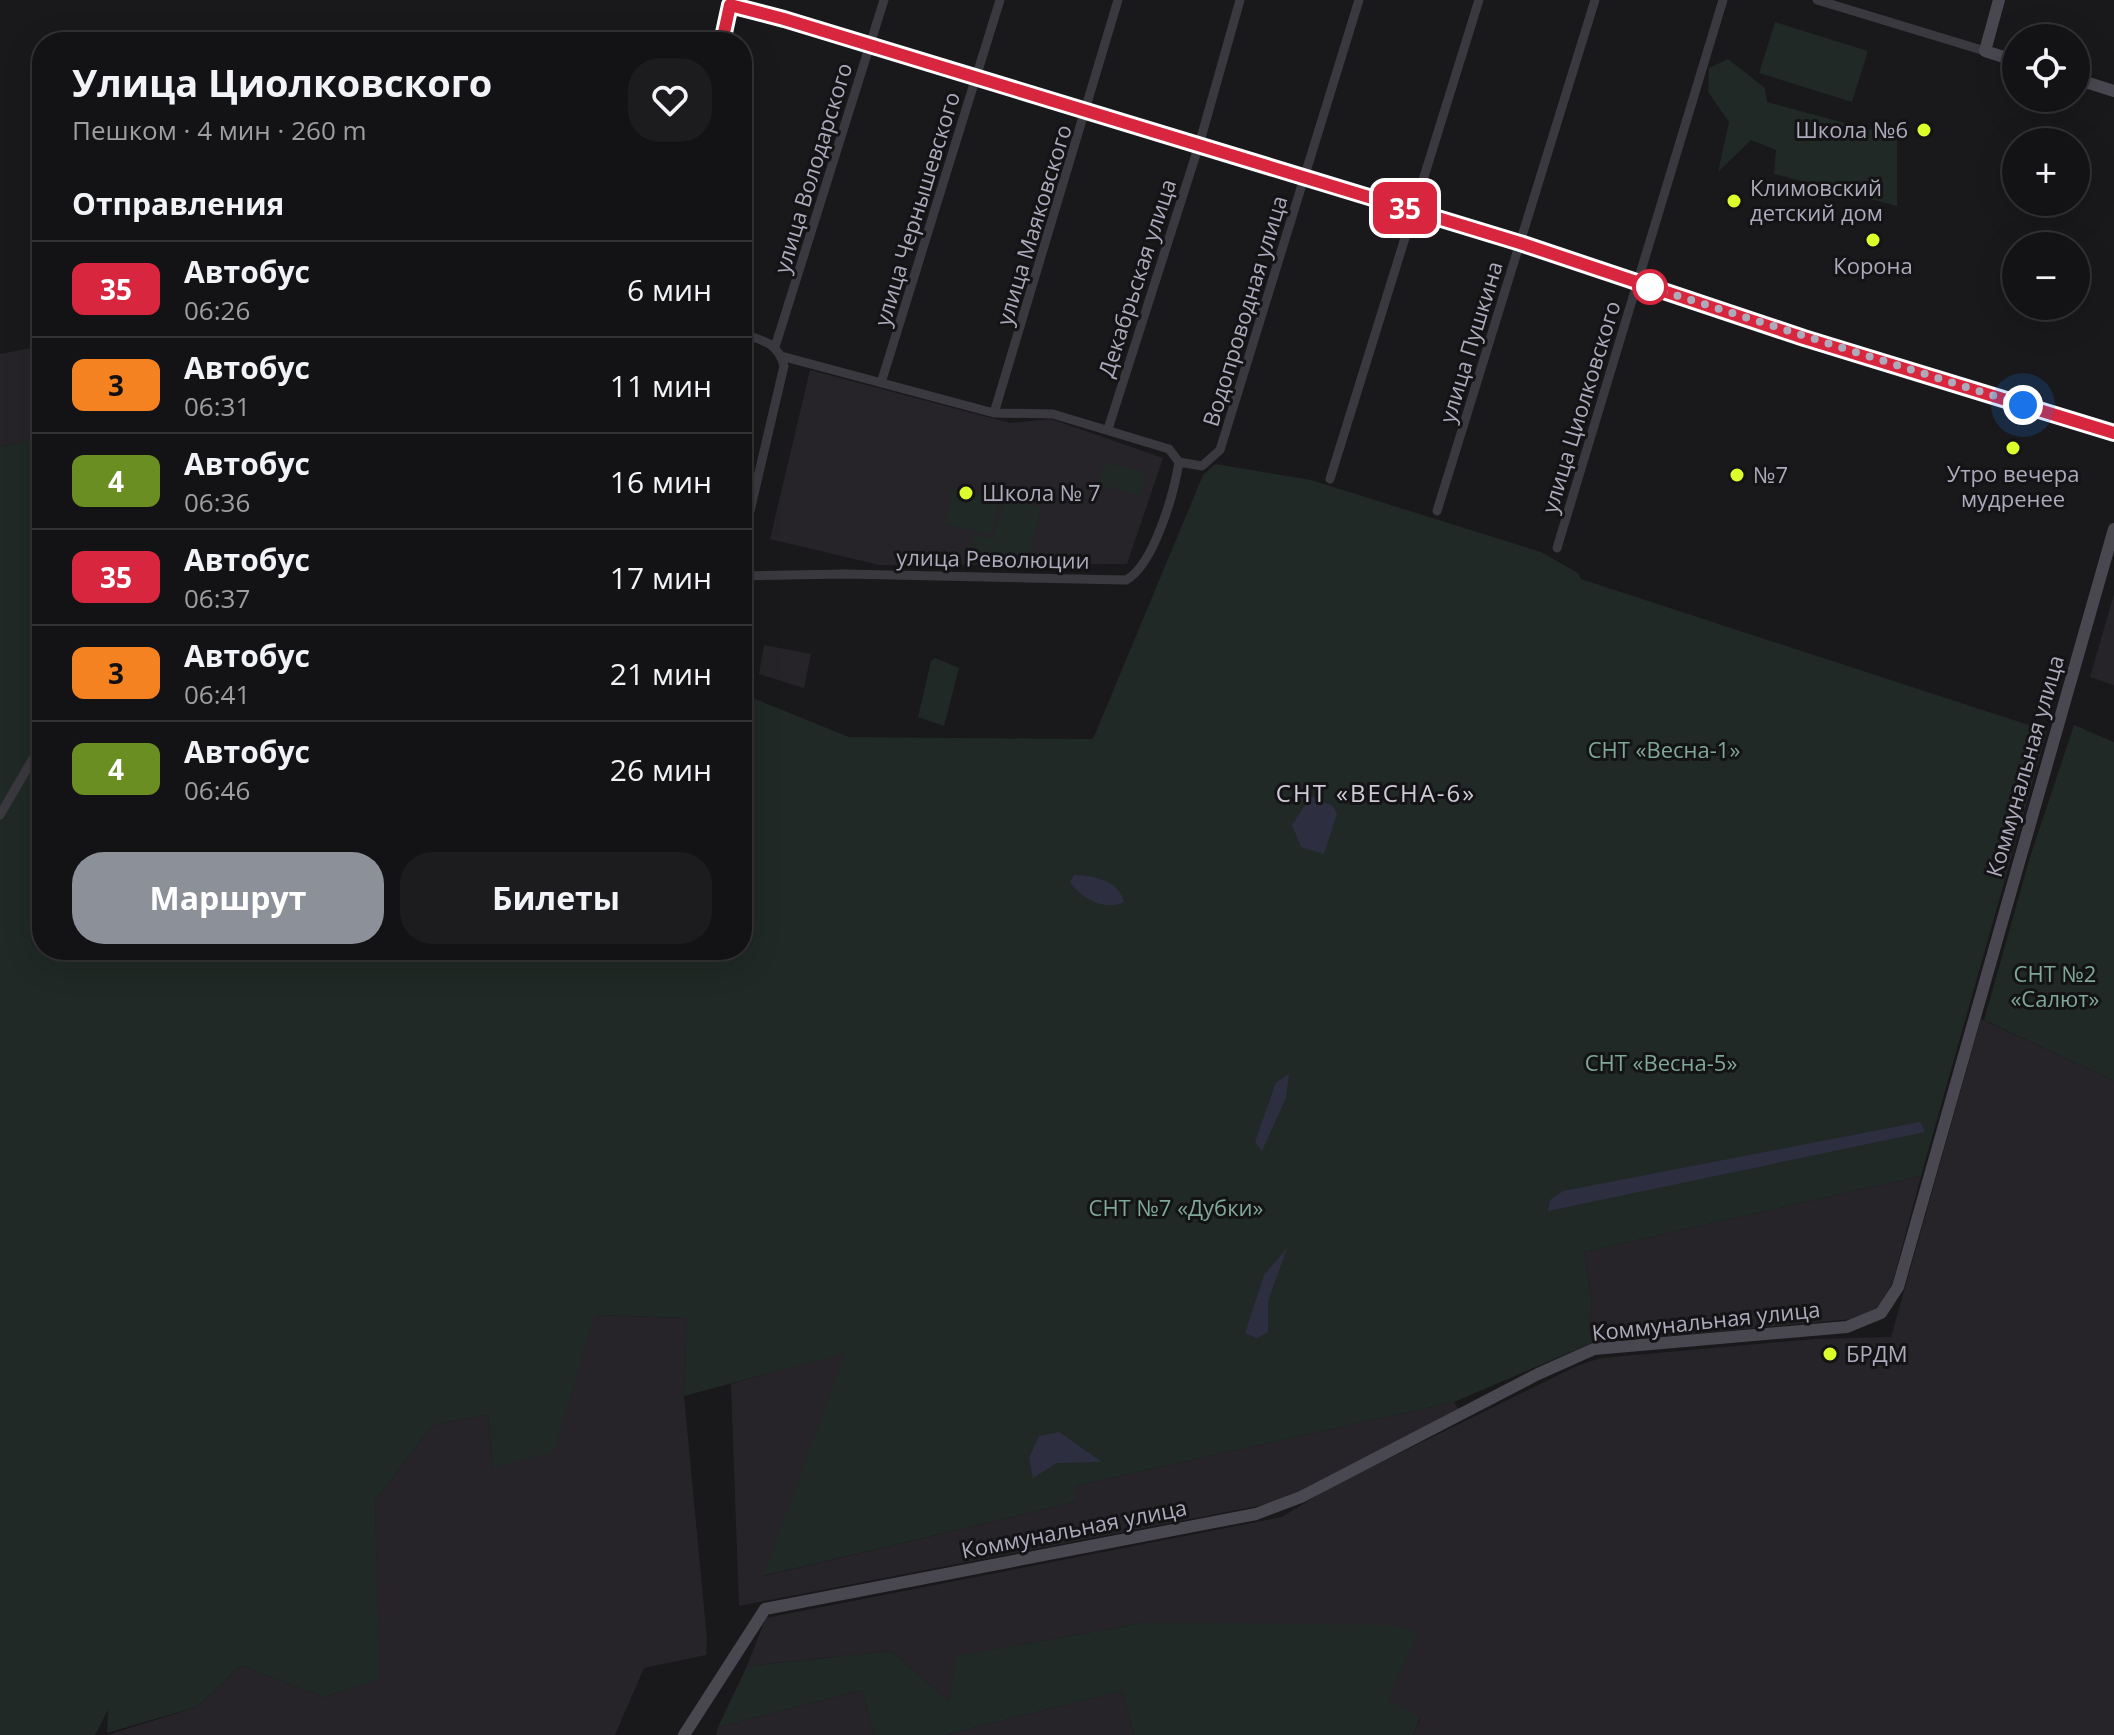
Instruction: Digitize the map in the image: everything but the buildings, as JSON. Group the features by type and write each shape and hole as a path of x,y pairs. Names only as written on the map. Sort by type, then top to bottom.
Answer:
{"street":[{"name":"улица Володарского","path":"752,502 784,366 778,352 884,0"},
{"name":"улица Чернышевского","path":"881,383 1000,0"},
{"name":"улица Маяковского","path":"994,413 1088,112 1118,0"},
{"name":"Декабрьская улица","path":"1108,429 1199,145 1240,0"},
{"name":"Водопроводная улица","path":"1179,462 1202,466 1220,450 1359,0"},
{"path":"1330,479 1479,0"},
{"name":"улица Пушкина","path":"1437,511 1595,0"},
{"name":"улица Циолковского","path":"1557,548 1723,0"},
{"path":"1817,0 2002,56"},
{"path":"1985,51 1999,0"},
{"path":"724,32 730,2 1520,243 2114,433"},
{"path":"2090,83 2114,91"},
{"path":"752,339 778,352 994,413 1053,414 1108,429 1169,449 1179,462"},
{"name":"улица Революции","path":"752,576 845,574 1126,580 1143,567 1179,462"},
{"name":"Коммунальная улица","path":"684,1735 765,1609 1256,1514 1301,1497 1538,1374 1594,1349 1847,1327 1881,1313 1898,1287 2114,529"},
{"path":"0,815 32,760"}],"shaded area":[{"path":"32,348 32,439 0,447 0,354"},
{"name":"Школа № 7","path":"810,370 1010,423 1051,419 1163,458 1127,564 879,565 770,539"},
{"path":"2114,594 2114,685 2090,677"},
{"path":"764,645 811,654 804,688 759,674"},
{"path":"1981,1019 2114,1081 2114,1735 1413,1735 1421,1718 1148,1622 957,1656 949,1701 891,1651 747,1666 766,1618 1282,1517 1329,1488 1579,1365 1601,1358 1814,1339 1891,1337"},
{"path":"1921,1176 1893,1281 1879,1308 1853,1319 1592,1343 1589,1327 1592,1303 1584,1252"},
{"path":"594,1315 687,1318 684,1396 707,1639 706,1655 644,1668 615,1735 107,1735 197,1707 241,1666 324,1697 379,1679 375,1501 433,1425 488,1415 493,1468"},
{"path":"846,1352 764,1576 1075,1502 1075,1486 1454,1402 1460,1412 1284,1501 739,1606 731,1384"},
{"path":"862,1690 874,1735 716,1735 718,1727"},
{"path":"1122,1691 1134,1735 944,1735"}],"green space":[{"path":"1775,22 1868,51 1852,102 1759,73"},
{"path":"1728,59 1765,88 1767,102 1897,137 1897,206 1774,174 1776,150 1751,140 1718,172 1729,122 1708,92 1709,68"},
{"path":"32,439 32,960 752,960 752,698 849,737 1093,739 1203,475 1215,464 1311,480 1541,552 1578,573 1581,579 2047,731 1921,1176 1584,1252 1592,1303 1589,1327 1592,1343 1454,1402 1075,1486 1075,1502 763,1576 845,1353 684,1396 687,1318 595,1315 554,1452 493,1468 488,1415 433,1425 375,1501 380,1679 324,1697 241,1666 197,1707 107,1733 108,1710 95,1735 0,1735 0,447"},
{"path":"1104,462 1146,472 1141,495 1098,485"},
{"path":"953,487 1000,498 991,535 945,524"},
{"path":"1003,499 1041,508 1029,558 971,557 973,535 994,539"},
{"path":"935,658 959,668 944,726 918,717 931,661"},
{"name":"СНТ №2 «Салют»","path":"2074,725 2114,742 2114,1081 1984,1020 2030,857"},
{"path":"1148,1622 1393,1625 1418,1632 1388,1700 1421,1717 1413,1735 1134,1735 1122,1691 944,1735 874,1735 862,1690 718,1727 747,1666 891,1651 949,1701 956,1656"}],"water":[{"path":"1311,796 1333,806 1337,814 1324,854 1301,847 1292,825"},
{"path":"1074,875 1089,876 1111,884 1124,902 1109,905 1094,902 1070,882"},
{"path":"1289,1074 1286,1098 1262,1151 1255,1142 1276,1082"},
{"path":"1920,1122 1925,1132 1548,1211 1550,1200 1563,1191"},
{"path":"1287,1248 1268,1301 1268,1332 1257,1338 1245,1333 1264,1275"},
{"path":"1059,1432 1102,1462 1057,1463 1033,1478 1029,1458 1039,1436"}],"waterway":[{"path":"873,53 969,83"}],"bus line":[{"name":"35","path":"724,32 730,5 784,19 1520,243 1804,338 2114,433"}],"place":[{"name":"Школа №6","path":"1924,130"},
{"name":"Климовский детский дом","path":"1734,201"},
{"name":"Корона","path":"1873,240"},
{"name":"Утро вечера мудренее","path":"2013,448"},
{"name":"№7","path":"1737,475"},
{"name":"Школа № 7","path":"966,493"},
{"name":"БРДМ","path":"1830,1354"}],"district":[{"name":"СНТ «ВЕСНА-6»","path":"1376,794"}],"route":[{"path":"1650,287 2023,405"}],"park label":[{"name":"СНТ «Весна-1»","path":"1664,750"},
{"name":"СНТ «Весна-5»","path":"1661,1063"},
{"name":"СНТ №7 «Дубки»","path":"1176,1208"}]}
